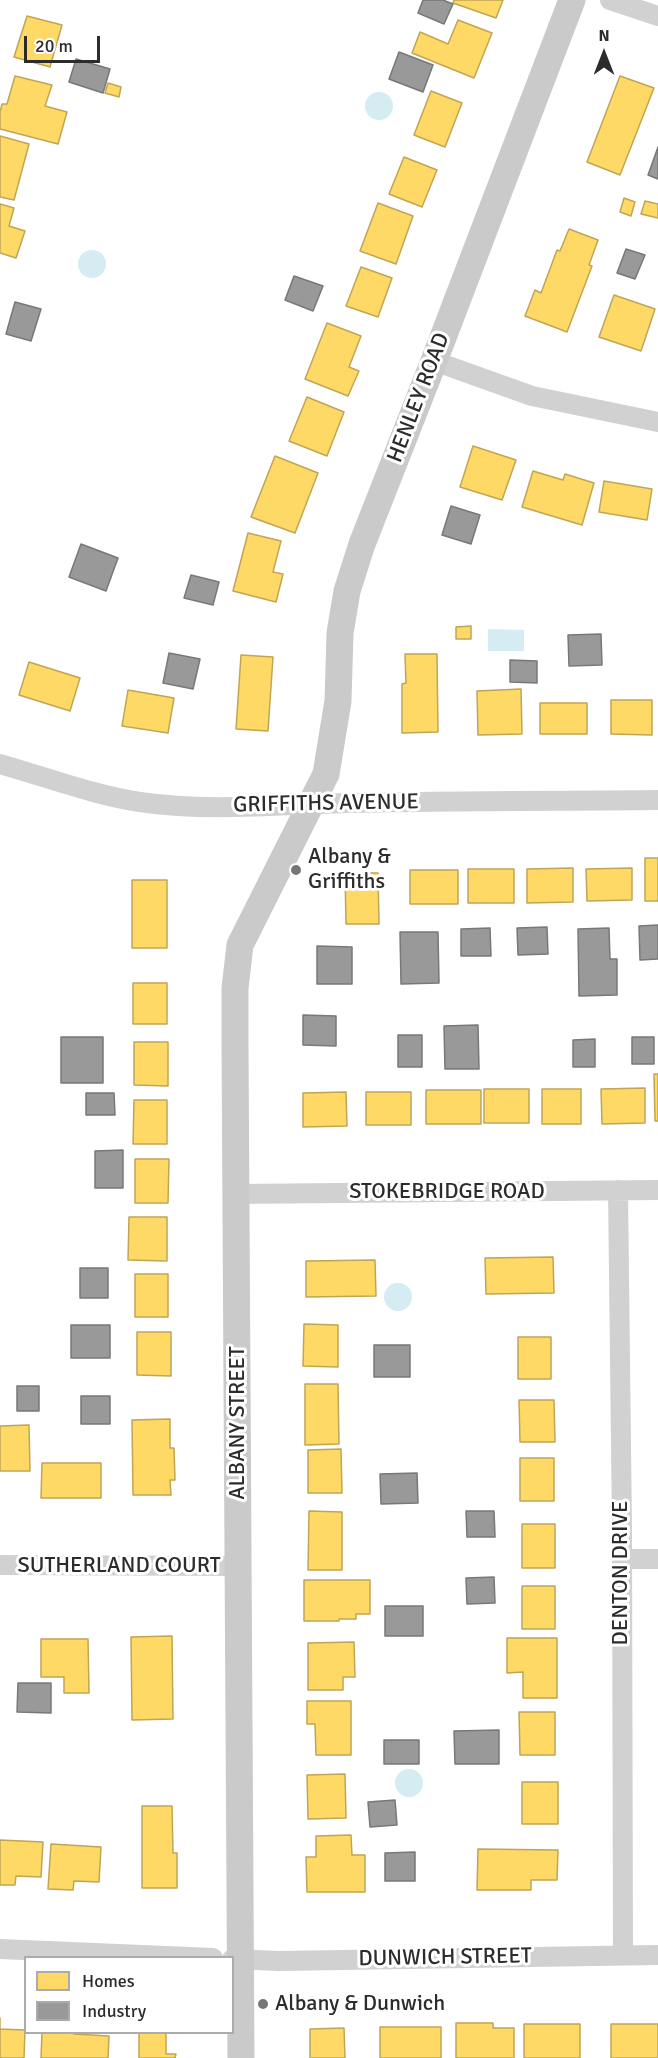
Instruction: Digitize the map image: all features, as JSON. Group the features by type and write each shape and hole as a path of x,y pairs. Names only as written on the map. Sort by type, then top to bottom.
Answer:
{"street":[{"name":"HENLEY ROAD","path":"310,806 326,774 329,762 338,701 340,633 347,591 362,544 572,0"},
{"path":"610,0 658,16"},
{"path":"434,361 532,396 646,422 658,422"},
{"name":"GRIFFITHS AVENUE","path":"0,764 104,795 177,806 658,800"},
{"name":"ALBANY STREET","path":"241,2058 237,1959 236,988 240,945 310,806"},
{"name":"DENTON DRIVE","path":"618,1190 623,1955"},
{"name":"STOKEBRIDGE ROAD","path":"236,1194 658,1190"},
{"path":"622,1559 658,1559"},
{"name":"SUTHERLAND COURT","path":"0,1565 238,1566"},
{"path":"0,1949 166,1956"},
{"name":"DUNWICH STREET","path":"237,1959 658,1955"}],"water":[{"path":"379,92 389,96 393,106 389,116 379,120 369,116 365,106 369,96"},
{"path":"92,250 102,254 106,264 102,274 92,278 82,274 78,264 82,254"},
{"path":"488,629 524,630 524,651 488,651"},
{"path":"398,1283 408,1287 412,1297 408,1307 398,1311 388,1307 384,1297 388,1287"},
{"path":"409,1769 419,1773 423,1783 419,1793 409,1797 399,1793 395,1783 399,1773"}],"building: Homes":[{"path":"454,0 503,0 496,18 453,3"},
{"path":"27,16 62,25 50,67 14,57"},
{"path":"458,20 492,33 474,78 412,53 420,32 448,44"},
{"path":"15,76 52,85 45,106 67,112 58,144 0,129 2,104 7,104"},
{"path":"620,76 654,88 620,175 587,162"},
{"path":"108,83 121,87 119,97 105,93"},
{"path":"431,91 462,103 445,147 414,135"},
{"path":"0,136 29,144 14,200 0,197"},
{"path":"404,157 437,170 422,207 389,194"},
{"path":"624,198 635,202 631,216 620,212"},
{"path":"645,201 658,204 658,218 641,214"},
{"path":"378,203 413,216 396,264 360,251"},
{"path":"0,204 14,208 9,226 25,231 16,258 0,253"},
{"path":"569,229 598,240 589,265 592,266 567,332 525,316 535,290 541,293 557,250 560,251"},
{"path":"361,267 392,278 378,317 346,306"},
{"path":"614,295 655,309 641,351 599,337"},
{"path":"327,323 361,336 349,367 359,371 348,396 305,379"},
{"path":"307,397 344,412 327,456 289,441"},
{"path":"473,446 516,460 502,500 460,487"},
{"path":"275,456 318,473 295,533 251,517"},
{"path":"533,471 563,480 565,474 594,483 582,525 522,507"},
{"path":"604,481 652,489 647,520 599,512"},
{"path":"248,533 281,541 273,572 283,574 276,602 233,591"},
{"path":"471,626 471,639 456,639 456,627"},
{"path":"405,654 437,654 438,732 402,733 402,684 406,683"},
{"path":"241,655 273,657 268,731 236,729"},
{"path":"29,662 80,678 70,711 19,695"},
{"path":"521,689 522,734 478,735 477,691"},
{"path":"128,690 174,698 168,733 122,726"},
{"path":"611,700 652,700 652,735 611,734"},
{"path":"540,703 587,703 587,734 540,734"},
{"path":"645,858 658,858 658,901 645,901"},
{"path":"573,868 573,902 527,903 527,869"},
{"path":"632,868 632,900 587,901 586,869"},
{"path":"468,869 514,869 514,903 468,903"},
{"path":"410,870 458,870 458,904 410,904"},
{"path":"345,873 378,873 379,924 346,924"},
{"path":"132,880 167,880 167,948 132,948"},
{"path":"133,983 167,983 167,1024 133,1024"},
{"path":"134,1042 168,1042 168,1086 134,1085"},
{"path":"654,1074 658,1074 658,1121 655,1121"},
{"path":"645,1088 645,1123 602,1124 601,1089"},
{"path":"484,1089 529,1089 529,1123 484,1123"},
{"path":"542,1089 581,1089 581,1124 542,1124"},
{"path":"426,1090 481,1090 481,1124 426,1124"},
{"path":"346,1092 347,1126 303,1127 303,1093"},
{"path":"366,1092 411,1092 411,1125 366,1125"},
{"path":"134,1100 167,1100 167,1144 133,1144"},
{"path":"135,1159 169,1159 168,1203 135,1203"},
{"path":"129,1217 167,1217 167,1261 128,1260"},
{"path":"553,1257 554,1293 486,1294 485,1258"},
{"path":"375,1260 376,1296 306,1297 306,1261"},
{"path":"135,1274 168,1274 168,1317 135,1317"},
{"path":"304,1324 338,1325 338,1367 303,1366"},
{"path":"137,1332 171,1332 171,1376 137,1375"},
{"path":"518,1337 551,1337 551,1379 518,1379"},
{"path":"305,1384 338,1384 339,1444 305,1445"},
{"path":"519,1400 554,1400 555,1442 520,1442"},
{"path":"170,1419 170,1448 174,1448 175,1480 170,1480 171,1495 133,1495 132,1420"},
{"path":"29,1425 30,1471 0,1471 0,1426"},
{"path":"341,1449 342,1493 308,1493 308,1450"},
{"path":"520,1458 554,1458 554,1501 520,1501"},
{"path":"42,1463 101,1463 101,1498 41,1498"},
{"path":"309,1511 342,1512 342,1570 308,1570"},
{"path":"522,1524 555,1524 555,1568 522,1568"},
{"path":"304,1580 370,1580 370,1614 356,1614 356,1619 339,1619 339,1621 304,1621"},
{"path":"522,1586 555,1586 555,1629 522,1629"},
{"path":"172,1636 173,1719 132,1720 131,1637"},
{"path":"507,1638 557,1638 557,1698 523,1698 523,1672 507,1673"},
{"path":"41,1639 88,1639 89,1693 64,1693 64,1677 41,1677"},
{"path":"354,1642 355,1677 343,1677 343,1690 308,1690 308,1643"},
{"path":"307,1701 351,1701 351,1755 316,1755 315,1724 307,1724"},
{"path":"519,1712 555,1712 555,1755 520,1755"},
{"path":"345,1774 346,1818 308,1819 307,1775"},
{"path":"522,1782 558,1782 558,1824 522,1824"},
{"path":"142,1806 172,1806 173,1853 177,1853 177,1888 142,1888"},
{"path":"351,1835 352,1855 365,1855 365,1892 307,1892 306,1857 316,1857 316,1836"},
{"path":"0,1840 43,1842 41,1877 16,1876 15,1885 0,1885"},
{"path":"51,1844 101,1847 99,1882 74,1881 73,1890 48,1889"},
{"path":"478,1849 558,1850 557,1880 531,1880 531,1890 477,1890"},
{"path":"456,2023 493,2023 493,2028 514,2028 514,2058 456,2058"},
{"path":"524,2024 580,2024 580,2058 524,2058"},
{"path":"611,2024 658,2024 658,2058 611,2058"},
{"path":"380,2027 441,2027 441,2058 380,2058"},
{"path":"344,2028 345,2058 310,2058 310,2029"},
{"path":"0,2029 24,2030 24,2058 0,2058"},
{"path":"42,2034 109,2036 108,2058 41,2058"},
{"path":"139,2034 166,2034 166,2054 176,2054 175,2058 139,2058"}],"building: Industry":[{"path":"423,0 443,0 453,4 444,24 418,13"},
{"path":"399,52 433,65 423,92 389,79"},
{"path":"76,59 110,69 103,93 69,82"},
{"path":"658,147 658,179 648,175"},
{"path":"626,249 645,255 635,279 617,273"},
{"path":"294,276 323,286 313,311 285,300"},
{"path":"15,302 41,309 31,341 6,334"},
{"path":"451,506 480,515 471,544 442,535"},
{"path":"81,544 118,558 106,591 69,577"},
{"path":"191,575 219,582 213,605 184,598"},
{"path":"601,634 602,665 569,666 568,635"},
{"path":"169,653 200,659 193,689 163,683"},
{"path":"510,660 537,661 537,683 510,682"},
{"path":"658,925 658,959 640,960 639,926"},
{"path":"547,927 548,954 518,955 517,928"},
{"path":"490,928 491,956 461,956 461,929"},
{"path":"609,928 610,959 617,959 617,995 579,996 578,929"},
{"path":"400,932 438,932 439,983 401,984"},
{"path":"317,946 352,947 352,984 317,984"},
{"path":"303,1015 336,1016 336,1046 303,1045"},
{"path":"478,1025 479,1069 445,1069 444,1026"},
{"path":"398,1035 422,1035 422,1067 398,1067"},
{"path":"61,1037 103,1037 103,1083 61,1083"},
{"path":"632,1037 654,1037 654,1064 632,1064"},
{"path":"595,1039 595,1067 573,1067 573,1040"},
{"path":"86,1093 114,1093 115,1115 86,1115"},
{"path":"123,1150 123,1188 95,1188 95,1151"},
{"path":"80,1268 108,1268 108,1298 80,1298"},
{"path":"71,1325 110,1325 110,1358 71,1358"},
{"path":"374,1345 410,1345 410,1377 374,1377"},
{"path":"17,1386 39,1386 39,1411 17,1411"},
{"path":"81,1396 110,1396 110,1424 81,1424"},
{"path":"417,1473 418,1503 381,1504 380,1474"},
{"path":"466,1511 494,1511 495,1537 467,1537"},
{"path":"494,1577 495,1603 467,1604 466,1578"},
{"path":"385,1606 423,1606 423,1636 385,1636"},
{"path":"18,1683 51,1683 51,1713 17,1712"},
{"path":"499,1730 499,1764 455,1764 454,1731"},
{"path":"384,1740 419,1740 419,1764 384,1764"},
{"path":"395,1800 397,1825 370,1827 368,1802"},
{"path":"415,1852 415,1881 385,1881 385,1853"}],"place":[{"name":"Albany & Griffiths","path":"296,870"},
{"name":"Albany & Dunwich","path":"263,2004"}]}
